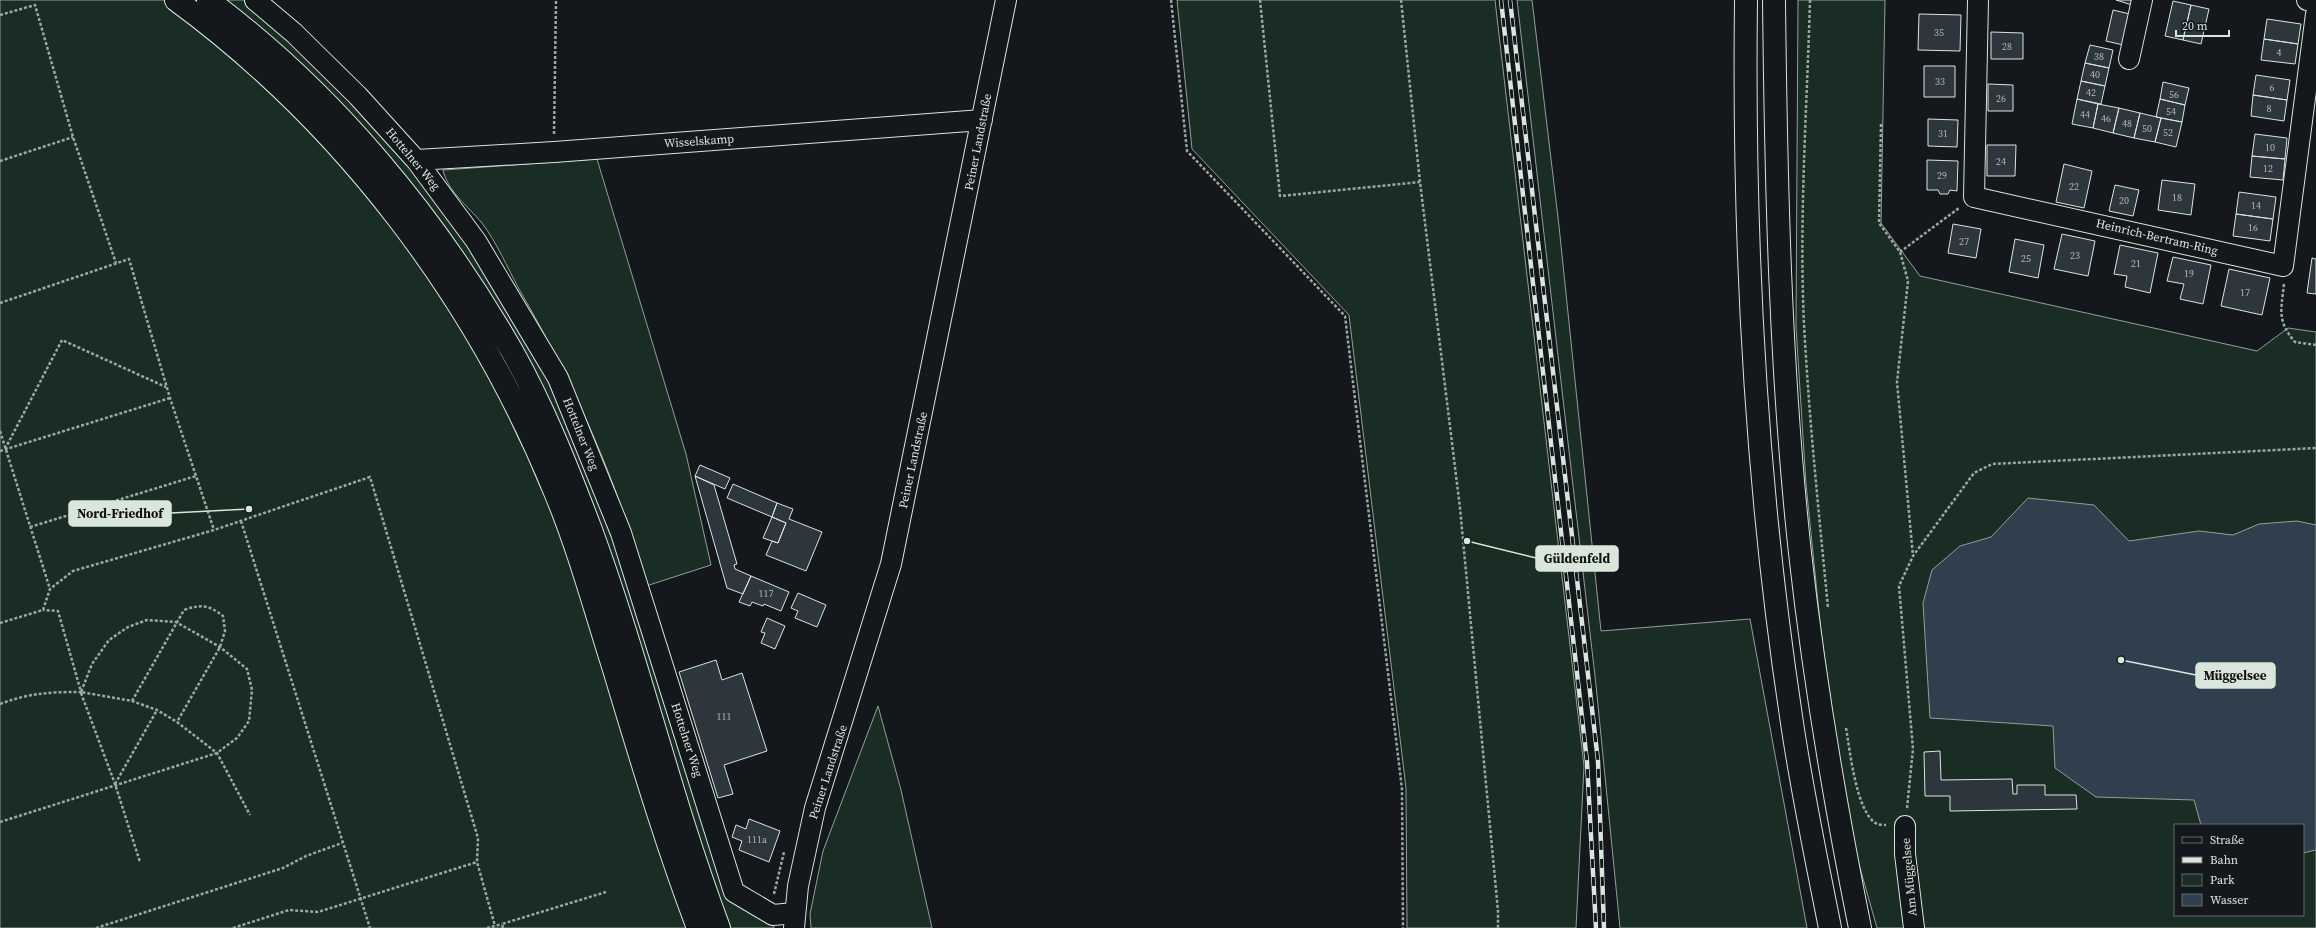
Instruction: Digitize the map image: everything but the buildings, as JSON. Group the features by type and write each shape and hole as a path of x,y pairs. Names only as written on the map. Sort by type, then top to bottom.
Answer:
{"highway":[{"path":"176,0 210,25 299,104 341,150 416,242 465,313 494,363 538,452 556,494 594,604 668,842 698,928"},
{"path":"208,0 272,52 315,92 398,185 455,261 513,353 558,446 591,532 687,835 720,928"},
{"path":"1746,0 1744,120 1755,385 1770,560 1790,715 1830,928"},
{"path":"1774,0 1779,252 1786,381 1800,552 1819,706 1860,928"}],"street":[{"name":"Hottelner Weg","path":"255,0 294,33 358,96 416,160 476,241 558,378 621,533 734,892 773,915 794,920"},
{"name":"Peiner Landstraße","path":"794,920 806,845 816,808 891,564 1006,0"},
{"path":"1974,196 1978,0"},
{"path":"2129,59 2142,0"},
{"path":"2306,0 2316,2"},
{"path":"2283,266 2316,14"},
{"name":"Wisselskamp","path":"416,160 554,152 982,120"},
{"name":"Heinrich-Bertram-Ring","path":"1974,196 2283,266"},
{"name":"Am Müggelsee","path":"1905,826 1905,854 1914,928"}],"path":[{"path":"554,152 556,0"},
{"path":"1171,0 1187,151 1345,316 1402,790 1403,928"},
{"path":"1260,0 1280,196 1420,182"},
{"path":"1401,0 1420,182 1460,508 1498,903 1498,928"},
{"path":"1810,0 1803,230 1804,324 1817,495 1829,614"},
{"path":"0,15 35,4 73,138 116,263"},
{"path":"1881,124 1879,223 1900,252 1908,280 1901,331 1897,382 1913,556"},
{"path":"0,161 73,138"},
{"path":"1900,252 1974,196"},
{"path":"0,303 129,259 166,387 214,530"},
{"path":"2283,266 2285,269 2281,310 2284,328 2295,342 2316,345"},
{"path":"6,449 62,340 166,387"},
{"path":"0,451 170,398"},
{"path":"0,431 50,589"},
{"path":"1844,722 1860,797 1868,816 1878,824 1905,826 1913,749 1899,586 1913,556 1974,473 1992,464 2316,448"},
{"path":"30,526 196,476"},
{"path":"43,610 50,589 73,571 214,530 370,477 478,838 477,862 495,926"},
{"path":"241,521 342,844 370,928"},
{"path":"132,701 184,610 198,605 212,607 223,616 225,631 220,647 177,722"},
{"path":"0,623 43,610 58,611 81,692 115,784 140,862"},
{"path":"0,822 115,784 217,753 237,738 249,721 252,690 247,669 220,647 176,622 147,620 128,627 109,640 92,664 81,692"},
{"path":"0,704 23,695 50,692 81,692 132,701 157,710 177,722 217,753 250,815"},
{"path":"115,784 157,710"},
{"path":"96,928 283,868 306,856 342,844"},
{"path":"233,928 289,910 318,912 477,862"},
{"path":"487,928 606,892"},
{"path":"502,924 503,928"}],"green space":[{"path":"0,0 245,0 353,101 404,159 472,246 532,343 616,535 731,895 771,918 774,928 0,928"},
{"path":"1177,0 1495,0 1584,766 1576,928 1407,928 1406,788 1349,315 1192,149"},
{"path":"1517,0 1532,0 1559,226 1601,631 1750,619 1807,928 1620,928 1596,685"},
{"path":"1798,0 1885,0 1881,223 1920,276 2257,351 2288,328 2316,332 2316,928 1877,928 1849,829 1821,632 1806,484 1796,327"},
{"path":"597,159 686,454 711,565 646,586 635,547 608,471 576,396 502,255 482,223 449,185 443,170"},
{"path":"878,706 901,790 932,928 811,928 810,914 823,851"}],"water":[{"path":"2028,498 2094,505 2129,541 2199,531 2233,535 2259,524 2297,521 2316,525 2316,850 2304,853 2304,824 2201,824 2194,800 2096,797 2055,768 2053,726 1930,718 1923,603 1932,570 1960,546 1991,537"}],"railway":[{"path":"1501,0 1587,762 1596,928"},
{"path":"1510,0 1598,761 1604,928"}],"place":[{"name":"Nord-Friedhof","path":"249,509"},
{"name":"Güldenfeld","path":"1467,541"},
{"name":"Müggelsee","path":"2121,660"}]}
